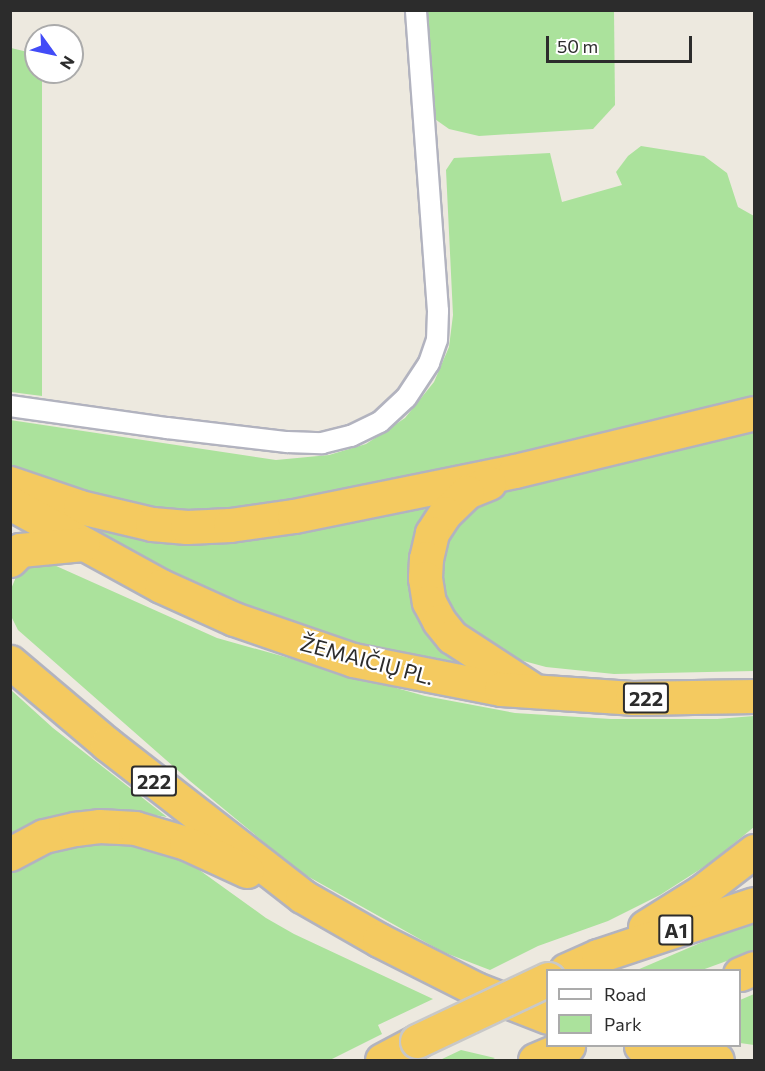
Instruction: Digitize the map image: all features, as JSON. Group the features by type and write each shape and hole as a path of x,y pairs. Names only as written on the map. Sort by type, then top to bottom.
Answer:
{"highway":[{"path":"10,483 116,517 187,527 230,525 294,516 515,471 754,413"},
{"path":"515,471 467,492 445,513 432,533 424,579 429,602 439,621 452,637 537,692"},
{"name":"ŽEMAIČIŲ PL.","path":"10,503 161,586 234,619 353,660 469,685 537,692 632,698 754,696"},
{"path":"10,560 20,550 83,544"},
{"name":"222","path":"10,662 107,744 302,896 379,940 476,989 546,1016"},
{"path":"10,855 44,836 75,829 99,826 135,828 186,843 302,896"},
{"path":"598,956 701,892 754,851"},
{"name":"A1","path":"568,969 598,956 754,904"},
{"path":"382,1060 546,980"},
{"path":"535,1060 566,1047"},
{"path":"646,1047 717,1060"}],"street":[{"path":"10,406 178,429 322,443 351,436 380,422 406,398 429,363 437,340 438,311 416,10"}],"green space":[{"path":"426,11 614,11 615,105 593,129 479,136 449,129 432,117"},
{"path":"11,48 24,51 24,84 42,84 42,396 11,392"},
{"path":"641,146 704,156 727,173 738,207 754,216 754,395 491,463 340,498 187,518 57,488 11,466 10,420 276,460 329,455 366,444 405,418 434,382 449,347 453,315 446,170 454,158 550,153 562,202 622,185 616,172 628,156"},
{"path":"754,429 754,671 614,674 546,667 498,654 470,640 437,598 440,536 485,494"},
{"path":"433,495 438,508 421,540 465,660 464,668 449,669 300,628 216,595 77,525 80,518 134,531"},
{"path":"31,565 54,565 217,638 425,696 515,713 611,719 717,719 754,716 754,827 710,863 660,895 608,921 538,946 490,970 443,952 300,872 190,781 18,630 11,616 11,589 16,577"},
{"path":"11,690 53,728 167,817 130,811 81,810 26,832 11,843"},
{"path":"85,840 128,842 177,854 266,918 294,934 433,999 378,1025 382,1034 330,1060 11,1060 10,865 22,857"},
{"path":"754,920 754,951 705,969 639,969"},
{"path":"754,994 754,1045 741,1043 741,1000"},
{"path":"461,1050 495,1058 491,1060 440,1060"}]}
